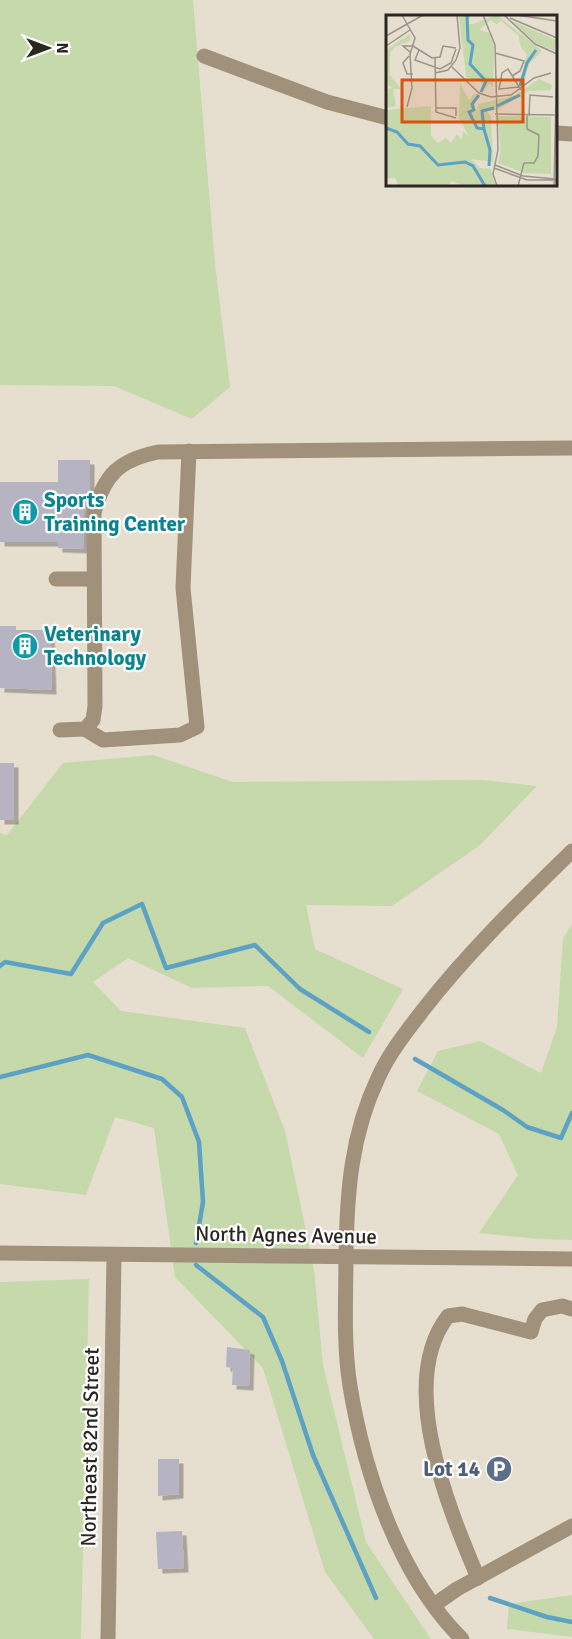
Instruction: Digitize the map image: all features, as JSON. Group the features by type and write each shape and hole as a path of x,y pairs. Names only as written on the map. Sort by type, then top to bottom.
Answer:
{"street":[{"path":"204,56 327,102 386,118"},
{"path":"557,133 572,134"},
{"path":"85,729 93,720 95,706 94,513 99,494 110,476 124,463 140,455 158,452 572,448"},
{"path":"60,730 85,729 103,740 180,735 197,727 183,588 189,451"},
{"path":"56,579 94,579"},
{"path":"462,1639 443,1621 404,1557 368,1469 350,1385 344,1300 346,1201 352,1156 363,1113 379,1076 404,1034 450,975 572,851"},
{"name":"North Agnes Avenue","path":"0,1253 572,1258"},
{"name":"Northeast 82nd Street","path":"108,1639 114,1255"},
{"path":"478,1578 453,1519 428,1432 428,1381 433,1340 448,1316 462,1314 531,1332 535,1319 542,1310 562,1306 572,1309"},
{"path":"434,1605 572,1526"}],"green space":[{"path":"0,0 193,0 215,264 230,387 192,419 114,386 0,385"},
{"path":"153,755 233,782 484,780 537,786 479,846 392,906 306,905 315,949 403,989 363,1058 268,986 192,988 128,958 93,982 121,1011 245,1028 285,1131 314,1269 323,1365 366,1542 431,1639 374,1639 325,1572 263,1368 175,1277 154,1128 115,1117 86,1195 0,1184 0,833 7,835 63,763"},
{"path":"572,924 572,1240 479,1233 518,1175 499,1134 417,1091 438,1051 480,1041 541,1073 557,1027 563,939"},
{"path":"89,1279 81,1639 0,1639 0,1282"},
{"path":"572,1595 572,1637 507,1629 509,1604"}],"building":[{"path":"58,460 90,460 90,494 84,513 84,549 58,548 58,542 0,542 0,482 58,482"},
{"name":"Veterinary Technology","path":"0,626 16,626 16,630 50,630 52,690 0,688"},
{"path":"0,763 14,763 14,820 0,820"},
{"path":"227,1347 250,1350 249,1386 232,1385 233,1368 226,1367"},
{"path":"158,1459 179,1459 179,1494 158,1496"},
{"path":"182,1531 184,1568 158,1569 156,1532"}],"waterway":[{"path":"0,966 5,962 71,974 103,923 142,904 166,968 255,945 300,989 369,1032"},
{"path":"0,1077 88,1055 162,1079 182,1097 199,1142 203,1202 196,1243"},
{"path":"415,1059 503,1110 527,1127 561,1138 572,1113"},
{"path":"196,1265 263,1317 282,1361 313,1455 376,1598"},
{"path":"490,1598 547,1617 572,1622"}],"place":[{"name":"Sports Training Center","path":"25,512"},
{"name":"Veterinary Technology","path":"25,646"},
{"name":"Lot 14","path":"499,1469"}]}
